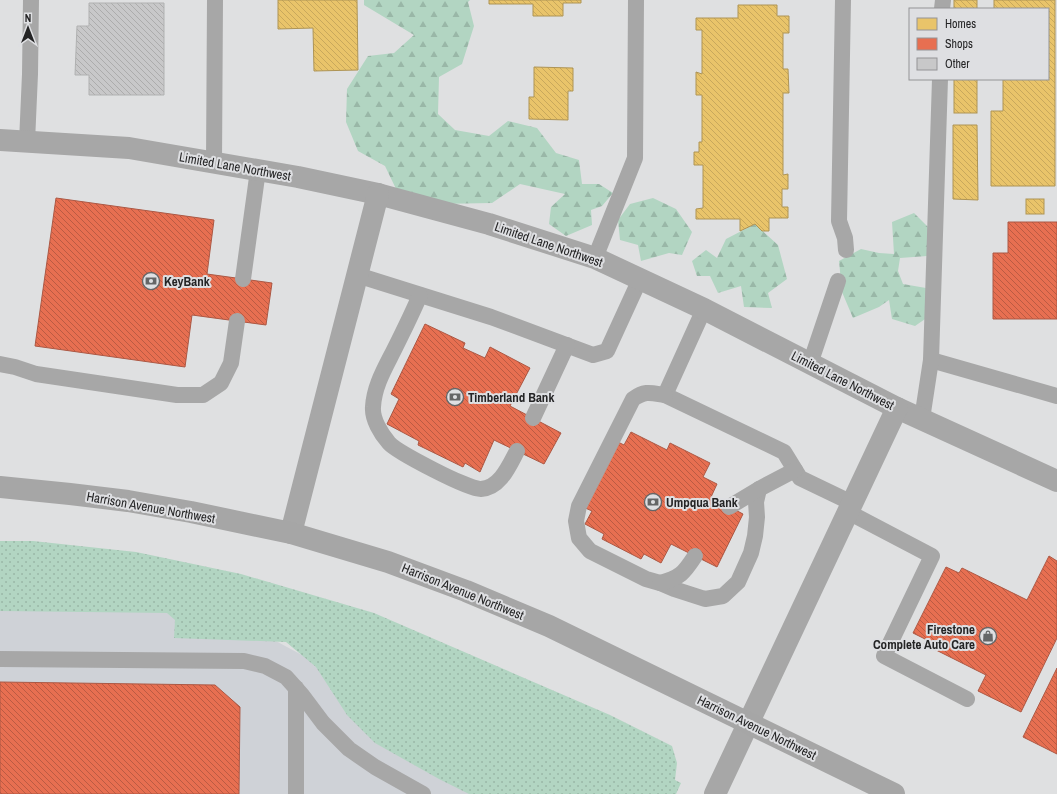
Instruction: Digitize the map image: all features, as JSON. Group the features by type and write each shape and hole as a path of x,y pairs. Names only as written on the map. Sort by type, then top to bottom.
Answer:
{"main road":[{"name":"Harrison Avenue Northwest","path":"0,487 128,501 191,512 291,533 388,562 466,591 549,626 894,794"}],"street":[{"name":"Limited Lane Northwest","path":"0,140 129,148 298,177 378,194 489,224 595,258 704,309 897,408 1057,481"},
{"path":"291,533 378,194"},
{"path":"715,794 897,408"}],"lane":[{"path":"27,142 31,0"},
{"path":"214,163 215,0"},
{"path":"595,258 635,158 636,0"},
{"path":"843,0 839,221 845,238 846,250"},
{"path":"922,419 931,360 940,80"},
{"path":"243,279 258,170"},
{"path":"357,275 491,317 593,355 607,351 640,279"},
{"path":"810,364 838,281"},
{"path":"420,295 376,385 373,408 378,427 389,443 406,455 467,486 480,489 493,485 504,474 517,451"},
{"path":"665,395 704,309"},
{"path":"0,364 36,374 177,395 203,395 221,383 231,363 237,321"},
{"path":"533,418 567,346"},
{"path":"931,360 1057,396"},
{"path":"758,489 756,502 757,517 753,548 738,582 723,596 705,598 674,590 660,583 646,580 590,551 579,538 576,521 579,506 633,399 642,393 665,395 784,452 800,478 932,556 884,656 967,699"},
{"path":"729,507 758,489 795,470"},
{"path":"660,583 673,580 680,575 686,570 695,556"},
{"path":"0,659 244,661 265,666 286,677 323,723 349,749 382,771 423,794"},
{"path":"296,688 296,794"}],"shaded area":[{"path":"0,596 192,596 560,794 0,794"}],"green space":[{"path":"364,0 470,0 468,2 474,26 462,64 439,77 438,114 455,130 489,136 508,121 537,128 556,153 579,160 582,184 599,184 613,193 602,206 591,210 592,225 566,236 549,224 551,207 565,194 520,184 492,203 438,204 398,193 385,166 358,151 346,122 347,89 368,56 394,53 414,35 364,5"},
{"path":"653,198 676,209 692,232 682,255 669,253 641,261 638,245 620,240 618,220 630,204"},
{"path":"914,213 930,229 927,256 900,258 898,271 903,284 926,288 928,317 915,326 892,319 889,300 879,307 853,318 842,292 839,261 861,249 879,253 894,254 892,222"},
{"path":"755,224 778,245 787,279 768,293 772,308 744,307 741,286 718,293 710,276 697,276 692,261 706,250 717,258 726,239"},
{"path":"0,541 33,541 136,552 241,574 374,613 610,715 672,746 677,763 675,780 681,783 676,794 469,794 375,743 347,715 316,667 286,642 174,638 175,620 167,613 0,611"}],"building: Homes":[{"path":"278,0 357,0 358,70 314,71 313,28 278,29"},
{"path":"489,0 581,0 581,3 563,3 563,16 533,16 533,4 489,4"},
{"path":"954,0 977,0 977,8 954,8"},
{"path":"994,0 1055,0 1055,186 991,186 991,111 1003,111 1003,80 1049,80 1049,8 994,8"},
{"path":"738,5 777,5 777,16 789,16 789,33 783,33 783,69 788,69 789,93 783,93 783,175 788,174 788,189 782,189 782,207 788,207 788,218 769,218 769,231 762,231 755,224 740,231 740,219 696,219 696,209 703,208 703,165 694,165 694,152 699,152 699,142 702,142 702,95 696,95 696,72 702,74 702,30 696,30 696,18 738,18"},
{"path":"534,67 573,68 573,91 568,91 568,120 529,119 529,97 534,97"},
{"path":"954,80 977,80 977,113 954,113"},
{"path":"953,125 977,125 978,200 953,199"},
{"path":"1026,199 1044,199 1044,214 1026,214"}],"building: Shops":[{"name":"KeyBank","path":"56,198 214,220 207,274 272,283 266,325 192,315 185,367 35,346"},
{"path":"1008,222 1057,222 1057,319 993,319 993,253 1008,253"},
{"name":"Timberland Bank","path":"425,324 465,343 463,348 485,358 490,347 530,368 510,406 561,433 544,464 494,440 480,472 465,463 463,467 418,445 419,441 387,424 399,399 391,394"},
{"name":"Umpqua Bank","path":"631,432 667,450 670,443 710,463 703,477 717,484 711,497 743,514 717,567 671,544 661,563 644,554 641,559 602,539 604,534 585,524 592,511 583,507 616,441 624,445"},
{"name":"Firestone Complete Auto Care","path":"1049,556 1057,561 1057,638 1021,712 978,691 986,675 924,644 927,640 913,633 946,567 959,573 962,568 1027,600"},
{"path":"1057,668 1057,754 1023,737"},
{"path":"0,682 215,685 240,707 239,794 0,794"}],"building: Other":[{"path":"89,3 164,3 164,95 89,95 89,75 75,75 77,26 89,26"}],"place":[{"name":"KeyBank","path":"151,281"},
{"name":"Timberland Bank","path":"455,397"},
{"name":"Umpqua Bank","path":"653,502"},
{"name":"Firestone Complete Auto Care","path":"988,636"}]}
